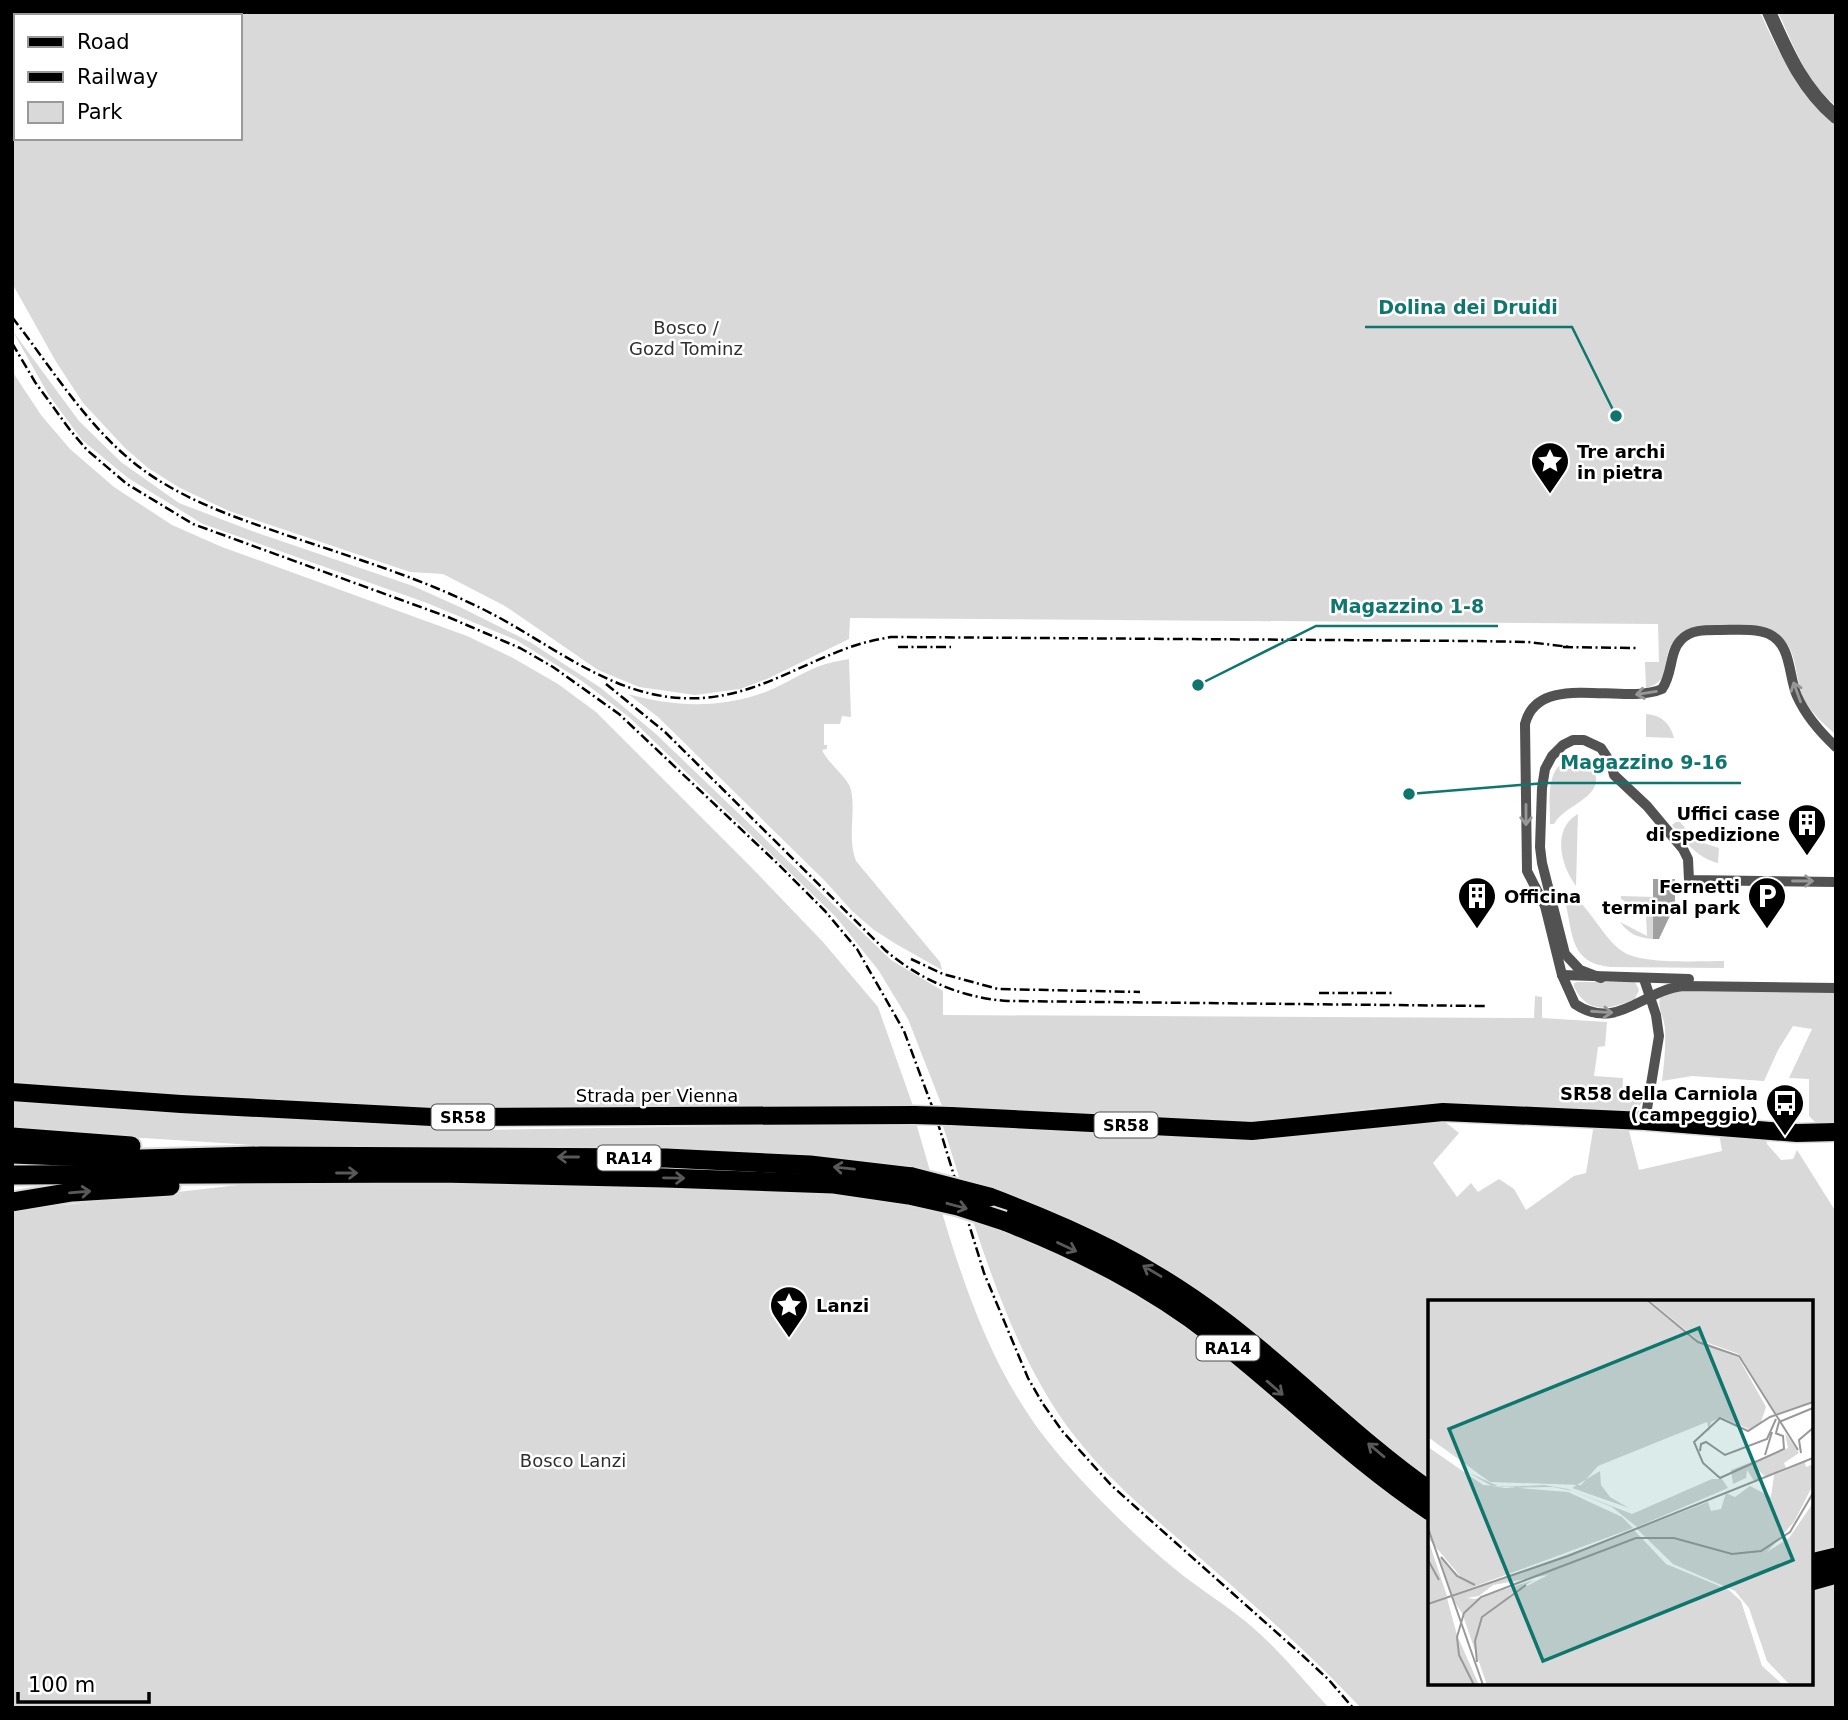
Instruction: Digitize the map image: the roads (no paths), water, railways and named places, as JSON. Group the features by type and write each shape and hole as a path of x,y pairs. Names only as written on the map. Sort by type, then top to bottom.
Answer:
{"highway":[{"path":"12,1137 274,1162"},
{"path":"12,1154 274,1162"},
{"name":"RA14","path":"274,1162 680,1158 810,1165 910,1186 989,1197 1092,1238 1182,1291 1254,1345 1367,1443 1428,1489"},
{"path":"12,1175 274,1162"},
{"path":"12,1202 72,1192 258,1179 274,1162"},
{"name":"RA14","path":"274,1162 412,1173 786,1181 862,1187 910,1186 1060,1243 1108,1266 1179,1310 1241,1358 1357,1457 1428,1510"},
{"path":"1813,1563 1836,1557"},
{"path":"1813,1580 1836,1574"}],"main road":[{"name":"Strada per Vienna","path":"12,1093 432,1117 914,1115 1241,1130 1301,1127 1443,1112 1645,1121"},
{"name":"SR58","path":"1645,1121 1797,1133 1836,1132"}],"street":[{"path":"1769,12 1800,76 1817,101 1836,117"},
{"path":"1836,747 1812,721 1797,697 1783,648 1778,640 1759,631 1708,630 1689,634 1677,645 1667,681 1662,689 1642,695 1554,694 1540,700 1531,709 1525,724 1527,871 1545,906 1562,975 1575,1004 1595,1013 1610,1014 1631,1009 1649,996 1671,987 1836,988"},
{"path":"1601,978 1580,970 1565,954 1542,863 1540,837 1543,778 1552,756 1568,742 1584,740 1595,744 1606,753 1614,775 1647,806 1683,849 1688,859 1689,880 1836,882"},
{"path":"1562,975 1644,979 1836,981"},
{"path":"1644,979 1656,1015 1659,1036 1645,1121"}],"railway":[{"path":"12,317 90,420 126,456 162,483 232,516 447,592 498,617 585,668 631,688 655,695 680,698 725,695 765,683 851,647 891,637 1472,641 1528,642 1570,647"},
{"path":"12,343 35,382 70,430 87,450 127,484 193,524 448,617 520,648 553,667 619,714 825,911 857,949 904,1031 936,1117 984,1273 1028,1378 1043,1404 1063,1432 1112,1486 1302,1655 1329,1680 1353,1708"},
{"path":"898,647 951,647"},
{"path":"1563,647 1639,648"},
{"path":"606,684 665,732 885,950 898,961 942,986 974,996 1008,1001 1485,1006"},
{"path":"911,959 943,974 998,989 1140,992"},
{"path":"1319,993 1392,993"}],"place":[{"name":"Dolina dei Druidi","path":"1616,416"},
{"name":"Tre archi in pietra","path":"1550,495"},
{"name":"Magazzino 1-8","path":"1198,685"},
{"name":"Magazzino 9-16","path":"1409,794"},
{"name":"Uffici case di spedizione","path":"1807,857"},
{"name":"Officina","path":"1477,930"},
{"name":"Fernetti terminal park","path":"1767,930"},
{"name":"SR58 della Carniola (campeggio)","path":"1785,1137"},
{"name":"Lanzi","path":"789,1339"}],"park label":[{"name":"Bosco / Gozd Tominz","path":"686,337"},
{"name":"Bosco Lanzi","path":"573,1460"}]}
